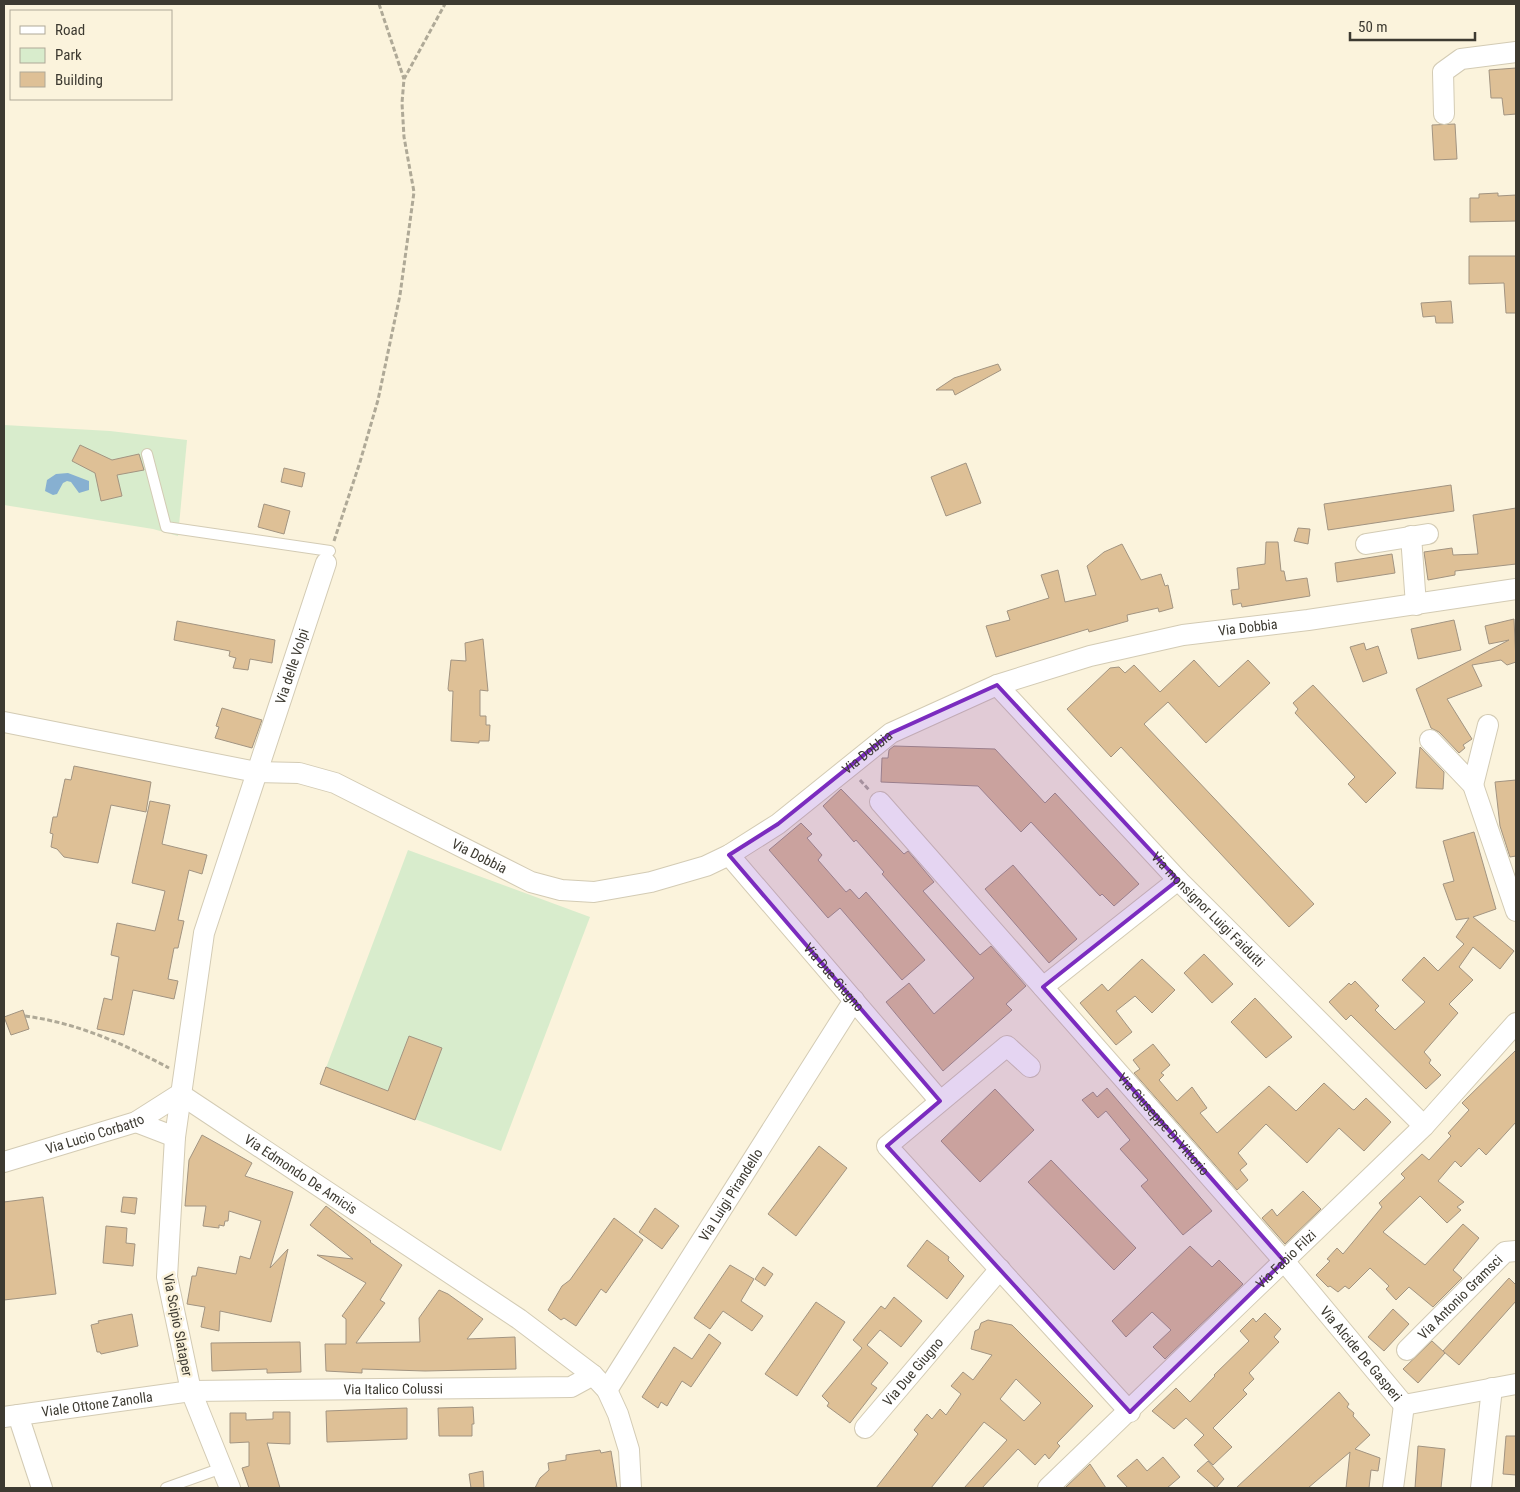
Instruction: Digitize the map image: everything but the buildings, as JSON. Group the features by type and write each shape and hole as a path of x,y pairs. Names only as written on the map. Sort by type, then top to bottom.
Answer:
{"street":[{"path":"1444,114 1443,72 1461,59 1516,52"},
{"path":"1366,544 1419,535 1416,605"},
{"name":"Via delle Volpi","path":"256,772 328,557"},
{"name":"Via Dobbia","path":"4,722 256,772 299,773 335,784 531,882 561,890 594,892 651,882 706,866 729,855 778,824 891,733 998,685 1090,656 1183,635 1416,605 1516,589"},
{"name":"Via monsignor Luigi Faidutti","path":"998,685 1178,880 1424,1126"},
{"path":"1474,785 1488,725"},
{"path":"1430,740 1474,785 1516,910"},
{"path":"181,1084 204,933 256,772"},
{"name":"Via Giuseppe Di Vittorio","path":"880,802 1284,1261"},
{"name":"Via Due Giugno","path":"729,855 940,1101"},
{"path":"1043,987 1178,880"},
{"name":"Via Luigi Pirandello","path":"607,1390 854,1000"},
{"name":"Via Fabio Filzi","path":"1048,1488 1130,1412 1424,1126 1516,1023"},
{"path":"1030,1067 1007,1046 886,1146 1130,1412"},
{"name":"Via Lucio Corbatto","path":"4,1162 136,1122 181,1084"},
{"name":"Via Scipio Slataper","path":"181,1084 175,1138 167,1277 191,1390 230,1488"},
{"name":"Via Edmondo De Amicis","path":"181,1084 519,1319 593,1375 607,1390 618,1414 629,1450 631,1488"},
{"path":"136,1122 175,1138"},
{"name":"Via Antonio Gramsci","path":"1407,1350 1505,1252 1516,1251"},
{"name":"Via Alcide De Gasperi","path":"1284,1261 1404,1405 1516,1384"},
{"name":"Via Due Giugno","path":"865,1428 1000,1269"},
{"name":"Via Italico Colussi","path":"191,1390 571,1387 593,1375"},
{"path":"1481,1488 1492,1388"},
{"name":"Viale Ottone Zanolla","path":"11,1416 191,1390"},
{"path":"1393,1488 1404,1405"},
{"path":"11,1416 42,1488"}],"lane":[{"path":"147,454 166,527 328,557"},
{"path":"166,1488 222,1468"}],"path":[{"path":"328,557 358,471 378,400 400,295 414,192 404,137 402,103 404,79 379,4"},
{"path":"404,79 445,4"},
{"path":"848,767 880,802"},
{"path":"25,1016 55,1020 126,1045 181,1084"}],"highlighted area":[{"path":"997,685 1178,880 1043,987 1284,1261 1130,1412 887,1146 940,1101 729,855 778,824 891,733"}],"green space":[{"path":"4,425 110,431 187,440 178,536 153,529 4,505"},
{"path":"408,850 590,917 501,1151 320,1084"}],"water":[{"path":"68,473 89,481 89,490 79,493 71,482 67,481 63,483 57,494 53,495 45,491 47,480 56,474"}]}
